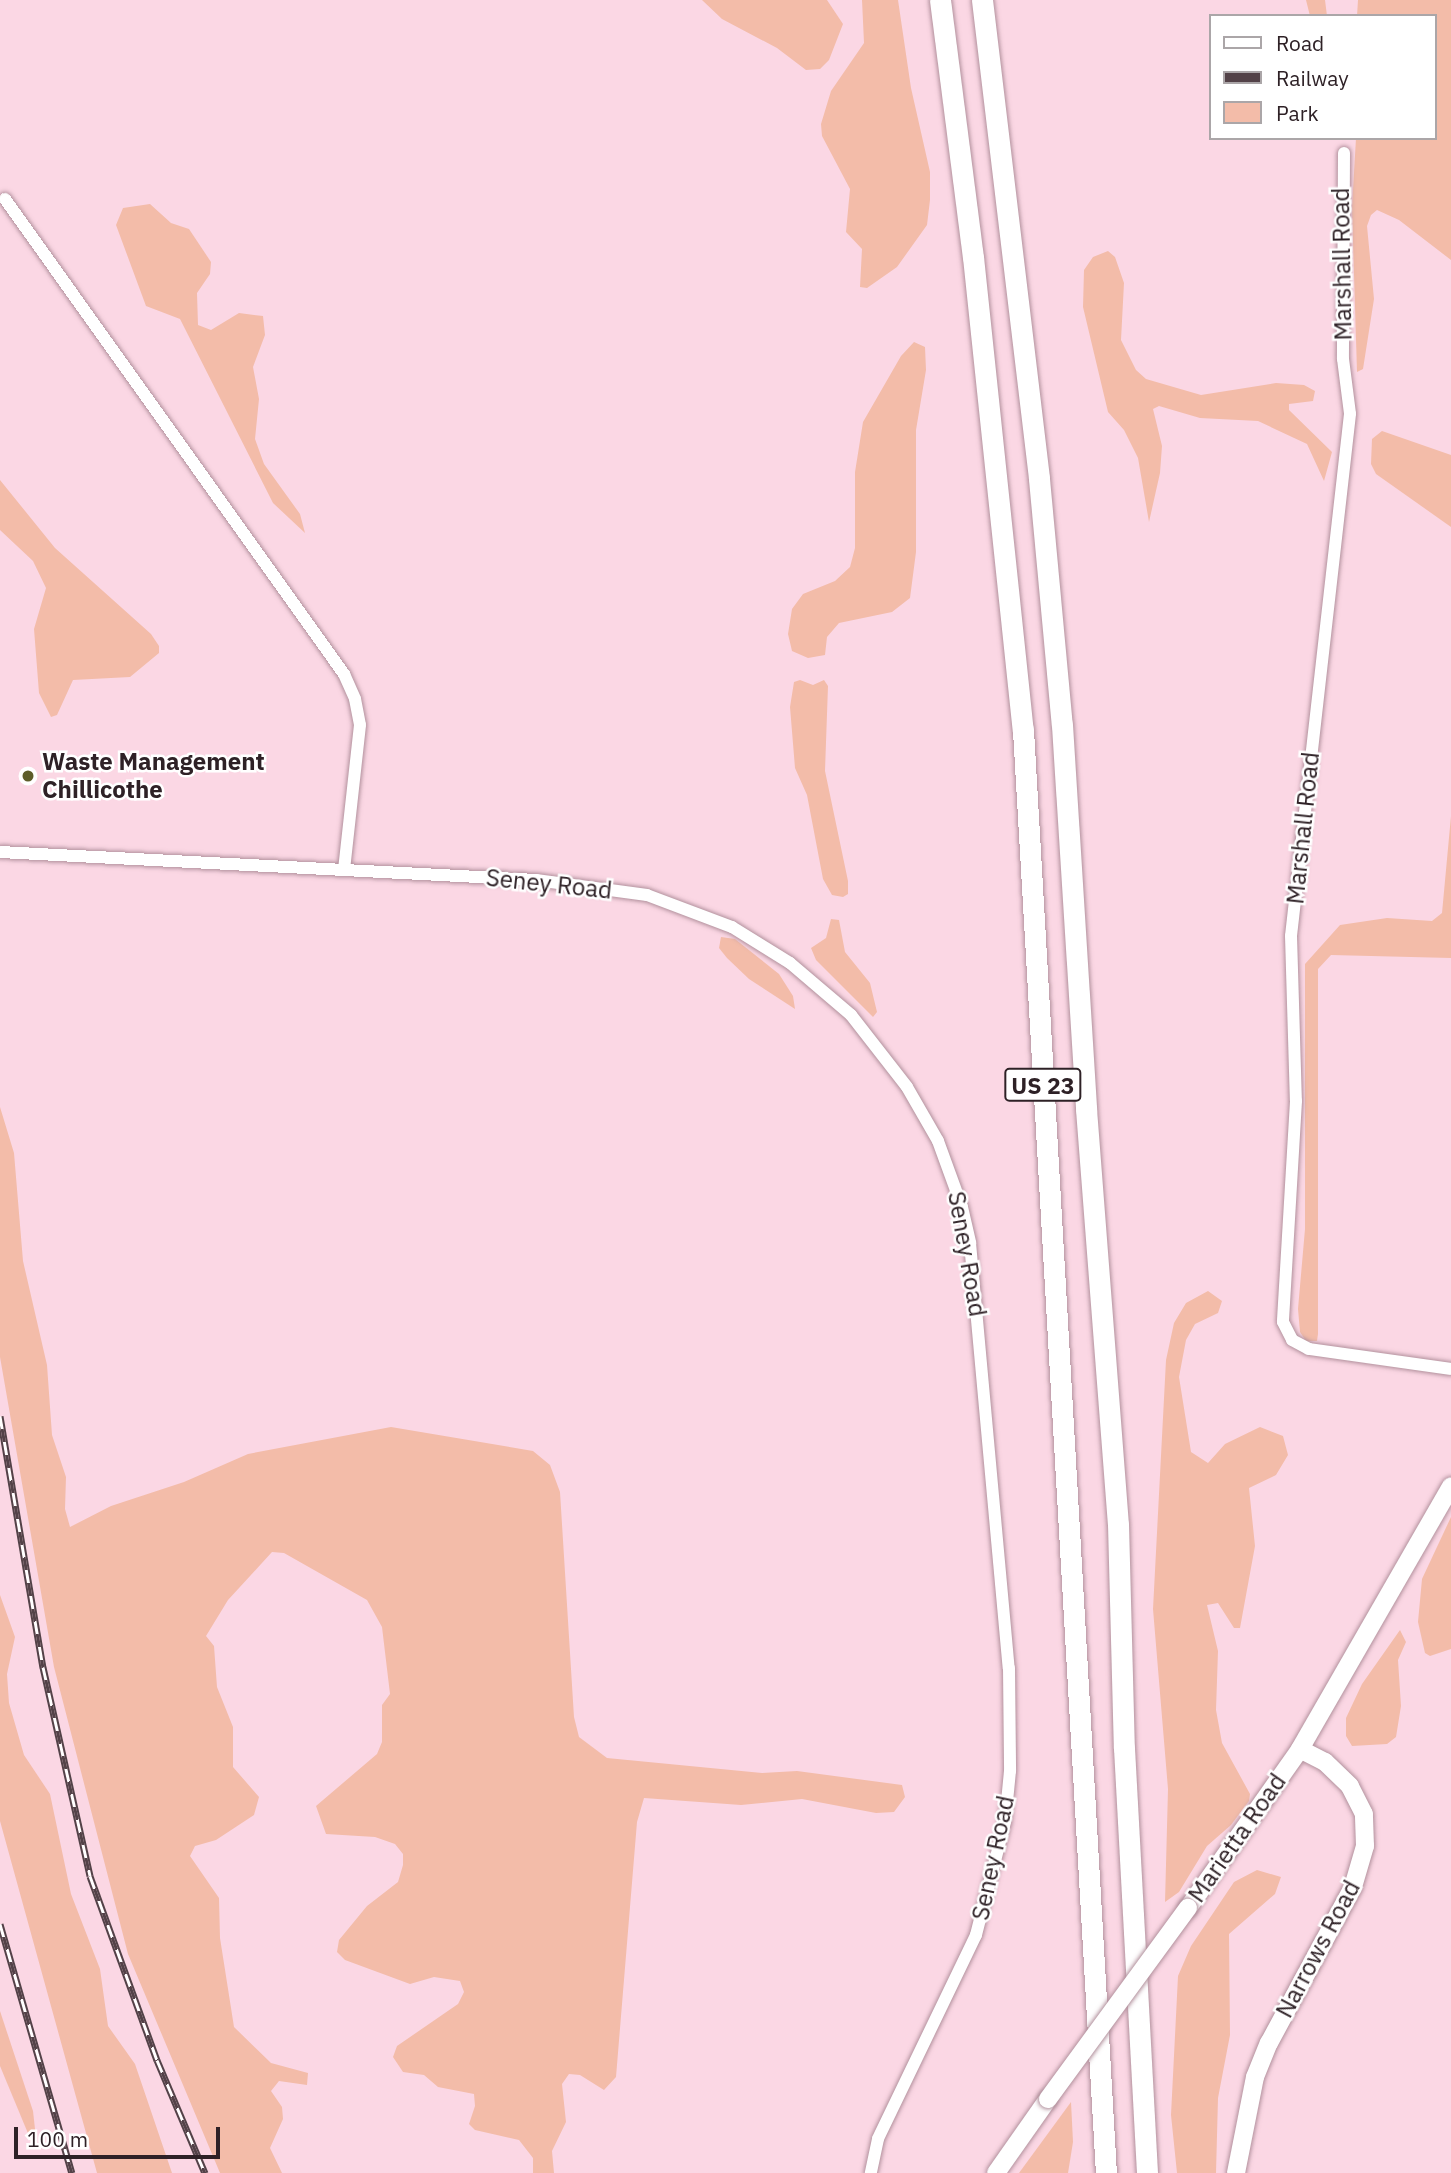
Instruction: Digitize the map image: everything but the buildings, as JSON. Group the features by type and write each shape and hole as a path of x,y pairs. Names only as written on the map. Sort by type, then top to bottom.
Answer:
{"highway":[{"name":"US 23","path":"940,0 975,270 1024,730 1106,2173"},
{"name":"US 23","path":"982,0 1040,479 1062,725 1086,1109 1118,1524 1125,1762 1147,2173"}],"street":[{"name":"Marshall Road","path":"1344,153 1343,359 1349,425 1291,936 1296,1101 1283,1322 1292,1340 1309,1349 1451,1369"},
{"path":"5,199 344,674 355,699 360,725 344,870"},
{"name":"Seney Road","path":"0,852 582,884 647,895 732,927 790,963 851,1015 889,1060 938,1141 962,1207 977,1294 1009,1668 1010,1771 1005,1822 976,1935 878,2139 871,2173"},
{"name":"Marietta Road","path":"996,2173 1300,1749 1451,1486"},
{"name":"Narrows Road","path":"1236,2173 1255,2077 1269,2043 1353,1887 1365,1846 1364,1814 1350,1786 1325,1762 1300,1749"}],"green space":[{"path":"702,0 827,0 843,24 829,60 820,69 806,70 777,48 722,19"},
{"path":"862,0 898,0 911,88 930,172 927,225 897,267 867,288 860,287 862,249 846,232 850,189 822,136 821,124 831,91 864,43"},
{"path":"1306,0 1325,0 1327,14 1310,14"},
{"path":"1358,0 1451,0 1451,260 1399,220 1377,210 1371,215 1367,226 1374,299 1363,369 1357,372 1352,208 1356,140 1437,140 1437,14 1357,14"},
{"path":"150,204 171,223 189,229 211,262 210,274 197,293 198,325 211,330 239,313 263,316 265,335 253,367 259,399 255,439 264,464 300,514 305,533 273,503 180,319 146,306 116,225 123,208"},
{"path":"1108,251 1115,257 1124,283 1121,340 1136,370 1146,379 1201,395 1276,383 1304,385 1315,391 1313,401 1289,404 1289,410 1332,452 1324,481 1307,444 1258,421 1200,418 1159,406 1153,409 1162,446 1160,473 1149,522 1138,458 1124,430 1108,412 1083,307 1084,270 1093,257"},
{"path":"914,342 925,347 926,370 916,430 916,552 910,598 892,612 839,623 827,637 825,655 808,658 792,651 788,634 792,609 803,594 835,581 850,567 855,548 855,472 863,422 901,356"},
{"path":"1382,431 1451,455 1451,527 1376,474 1371,464 1372,439"},
{"path":"0,480 55,548 151,634 159,646 159,653 130,677 73,680 57,715 51,717 39,693 34,629 46,588 33,561 0,530"},
{"path":"800,680 813,685 824,680 828,686 825,771 848,881 848,894 843,897 832,895 823,879 807,795 795,768 790,707 794,682"},
{"path":"1451,816 1451,958 1331,955 1318,969 1318,1334 1317,1341 1306,1341 1300,1332 1298,1309 1305,1229 1305,964 1340,925 1387,918 1432,921 1442,913"},
{"path":"831,919 839,920 845,952 870,983 877,1012 873,1017 816,960 811,948 826,938"},
{"path":"721,937 735,939 779,974 793,996 795,1009 749,979 727,958 719,948"},
{"path":"0,1107 14,1153 23,1261 47,1365 52,1435 66,1477 65,1509 70,1527 111,1506 184,1482 248,1454 391,1427 533,1451 550,1465 560,1492 574,1717 579,1737 607,1758 762,1773 797,1771 902,1785 905,1797 894,1812 876,1813 802,1799 741,1805 644,1798 637,1822 616,2077 604,2090 580,2075 569,2074 562,2084 566,2122 552,2151 554,2173 533,2173 533,2158 519,2140 475,2130 469,2124 475,2106 474,2094 438,2087 424,2075 403,2072 393,2057 397,2046 458,2004 464,1992 460,1981 434,1977 410,1984 345,1960 337,1952 339,1940 367,1906 398,1882 403,1865 403,1854 395,1844 375,1837 326,1834 316,1806 377,1754 382,1742 382,1705 390,1694 382,1627 367,1600 284,1553 272,1552 228,1600 206,1636 214,1646 217,1687 233,1727 233,1767 259,1797 254,1815 216,1840 195,1846 190,1856 219,1898 220,1938 234,2027 271,2063 308,2073 307,2085 279,2081 271,2091 282,2107 283,2119 270,2148 282,2173 220,2173 128,1954 54,1667 0,1357"},
{"path":"1208,1291 1222,1301 1218,1313 1195,1324 1186,1340 1179,1377 1191,1452 1208,1463 1225,1444 1260,1427 1283,1436 1288,1455 1276,1475 1249,1488 1255,1546 1240,1628 1234,1628 1218,1603 1207,1605 1218,1651 1216,1710 1222,1743 1250,1794 1249,1801 1231,1825 1207,1846 1179,1892 1165,1902 1168,1789 1153,1609 1166,1360 1174,1323 1186,1303"},
{"path":"1451,1517 1451,1649 1430,1656 1425,1653 1418,1622 1422,1579"},
{"path":"0,1595 15,1637 7,1674 9,1703 24,1755 50,1794 71,1894 100,1969 108,2026 135,2064 172,2173 97,2173 0,1821"},
{"path":"1400,1630 1406,1642 1398,1660 1401,1706 1396,1737 1387,1744 1352,1746 1346,1736 1346,1718 1362,1684"},
{"path":"1257,1870 1281,1877 1275,1894 1229,1934 1230,2035 1218,2098 1216,2173 1177,2173 1171,2115 1178,1976 1191,1946 1234,1882"},
{"path":"0,2011 33,2111 36,2138 32,2143 0,2066"},
{"path":"1071,2102 1073,2142 1068,2173 1019,2173"}],"railway":[{"path":"0,1416 43,1667 90,1876 157,2060 205,2173"},
{"path":"0,1924 72,2173"}],"place":[{"name":"Waste Management Chillicothe","path":"28,776"}]}
